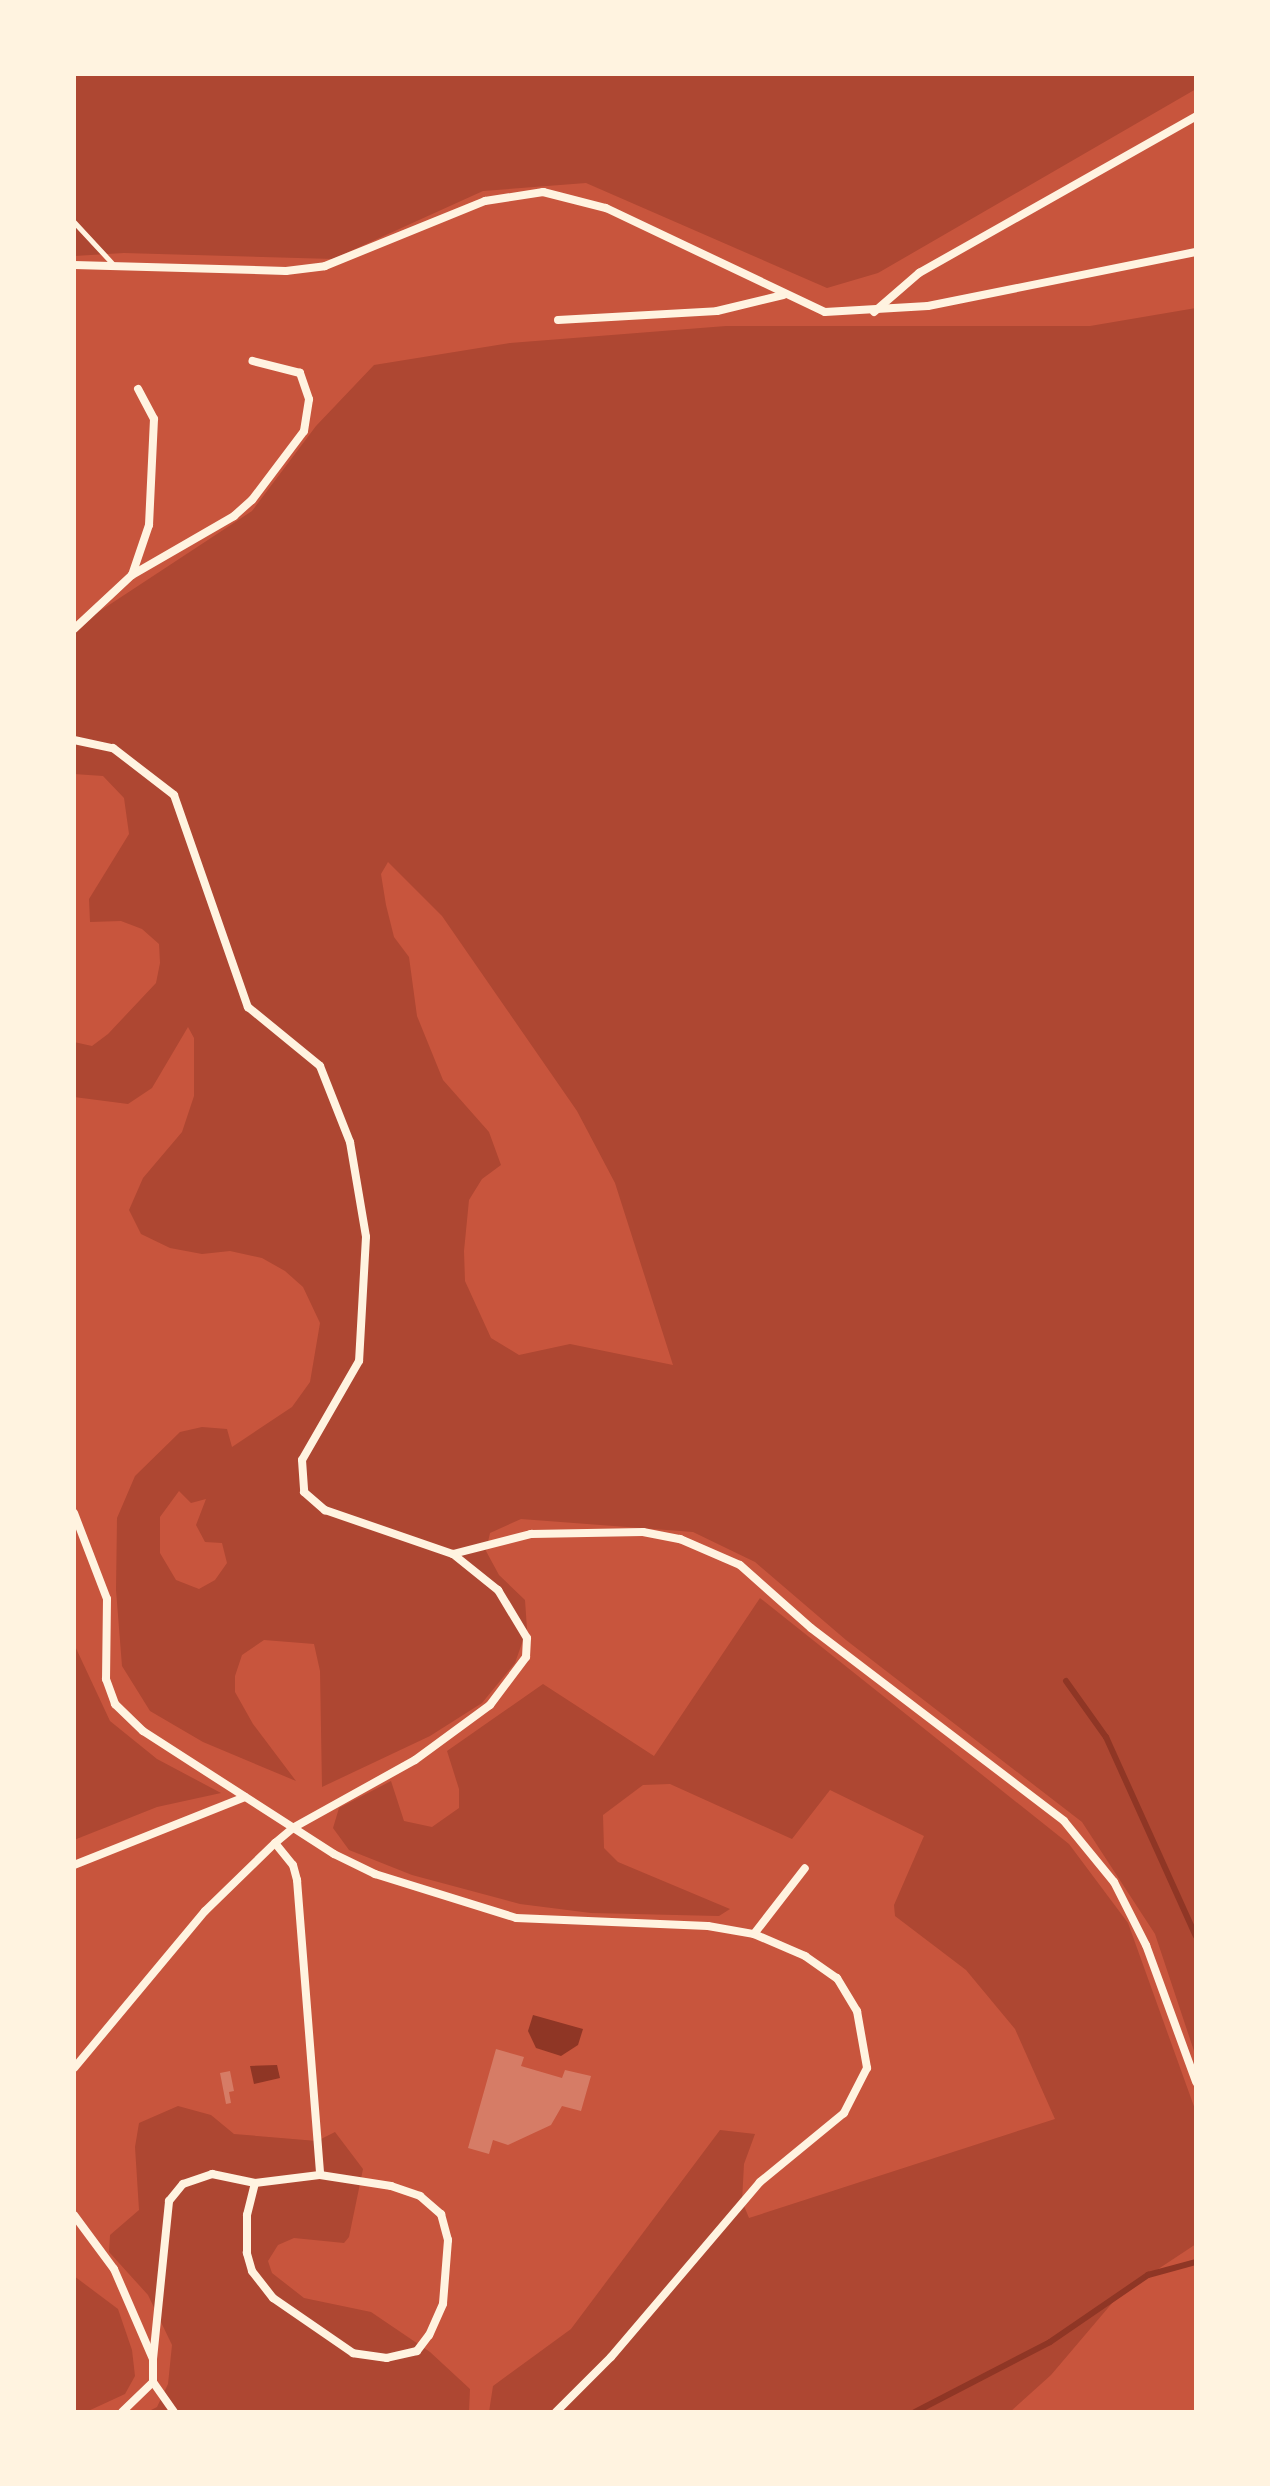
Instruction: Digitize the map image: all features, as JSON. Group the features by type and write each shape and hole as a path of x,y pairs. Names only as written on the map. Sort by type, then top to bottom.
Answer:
{"street":[{"path":"874,313 919,273 1196,116"},
{"path":"74,265 112,263 286,271 325,266 485,201 543,192 606,208 825,312 874,313 1196,252"},
{"path":"558,320 703,313 784,295"},
{"path":"74,629 132,575 234,516 252,500 304,431 309,399 300,373 253,361"},
{"path":"132,575 153,504 155,462 154,419 138,389"},
{"path":"74,740 113,748 174,795 248,1007 320,1066 350,1142 366,1237 359,1361 302,1460 304,1492 325,1510 453,1554 498,1590 527,1638 526,1657 514,1678 490,1705 415,1760 293,1828 275,1843 205,1911 74,2068"},
{"path":"74,1513 107,1599 106,1679 115,1704 143,1731 293,1828 375,1874 516,1918 708,1926 754,1934 805,1956 837,1978 857,2011 867,2048 859,2091 844,2113 760,2182 611,2357 556,2412"},
{"path":"453,1554 531,1534 643,1532 680,1539 740,1565 811,1628 1064,1821 1114,1882 1140,1932 1196,2082"},
{"path":"74,1865 245,1797"},
{"path":"275,1843 293,1865 297,1880 320,2175"},
{"path":"754,1934 805,1868"},
{"path":"174,2412 153,2382 153,2359 161,2234 169,2201 183,2184 212,2174 255,2183 320,2175 391,2186 420,2196 441,2214 449,2268 443,2304 417,2351 387,2358 353,2353 273,2298 252,2271 247,2253 247,2215 255,2183"},
{"path":"74,2215 114,2269 153,2359"},
{"path":"122,2412 153,2382"}],"lane":[{"path":"74,222 112,263"}],"shaded area":[{"path":"74,74 1196,74 1196,89 878,273 827,288 586,183 483,191 333,259 124,253 74,256"},
{"path":"1196,308 1196,2057 1155,1934 1082,1822 846,1640 755,1562 693,1532 521,1519 490,1533 486,1551 499,1575 525,1600 527,1629 515,1663 482,1703 430,1736 322,1787 320,1671 314,1644 264,1640 242,1655 235,1676 235,1692 253,1724 296,1781 203,1742 150,1711 122,1666 116,1590 117,1518 135,1476 180,1432 202,1427 227,1429 232,1447 292,1407 310,1382 320,1323 303,1287 285,1271 262,1258 230,1251 202,1254 170,1248 141,1234 129,1210 143,1178 182,1132 194,1096 194,1038 188,1027 152,1088 128,1104 74,1097 74,1042 92,1046 108,1034 156,983 160,963 159,944 142,929 121,921 90,922 89,899 129,834 124,798 103,776 74,774 74,628 252,511 316,426 374,365 510,343 726,326 1090,326","holes":["388,862 442,916 577,1111 615,1183 673,1365 570,1344 519,1355 491,1338 465,1281 464,1251 469,1200 482,1179 501,1165 489,1132 443,1080 417,1016 409,957 394,937 386,905 381,874","179,1491 191,1503 206,1499 196,1525 205,1542 222,1543 227,1563 215,1580 199,1589 176,1580 160,1553 160,1517"]},
{"path":"760,1598 1069,1844 1128,1923 1196,2112 1196,2244 1119,2295 1051,2375 1010,2412 489,2412 493,2386 571,2329 720,2130 755,2134 744,2164 742,2201 749,2218 1055,2119 1015,2029 966,1970 895,1916 894,1905 924,1836 830,1790 792,1839 670,1784 643,1785 603,1815 604,1848 618,1862 730,1909 719,1916 591,1913 520,1904 412,1875 349,1850 333,1828 339,1808 391,1781 404,1821 432,1827 459,1808 459,1789 447,1751 543,1684 654,1756"},
{"path":"74,1644 110,1721 157,1759 221,1793 157,1807 74,1840"},
{"path":"533,2015 583,2029 578,2045 561,2056 536,2048 528,2031"},
{"path":"277,2065 280,2078 254,2084 250,2066"},
{"path":"178,2106 211,2115 234,2134 317,2141 335,2132 363,2169 349,2237 344,2243 294,2238 278,2245 268,2261 272,2273 304,2298 371,2312 430,2352 470,2389 469,2412 147,2412 157,2407 168,2384 172,2345 148,2295 109,2252 110,2235 139,2210 135,2147 139,2123"},
{"path":"74,2276 118,2309 132,2350 135,2376 125,2394 86,2412 74,2412"}],"building":[{"path":"496,2049 524,2057 521,2066 562,2078 565,2070 591,2076 581,2111 562,2106 551,2125 508,2145 493,2140 489,2154 468,2148"},
{"path":"230,2071 234,2091 229,2092 231,2103 226,2104 220,2073"}],"waterway":[{"path":"1066,1681 1106,1737 1196,1936"},
{"path":"915,2412 1050,2342 1148,2275 1196,2262"}]}
